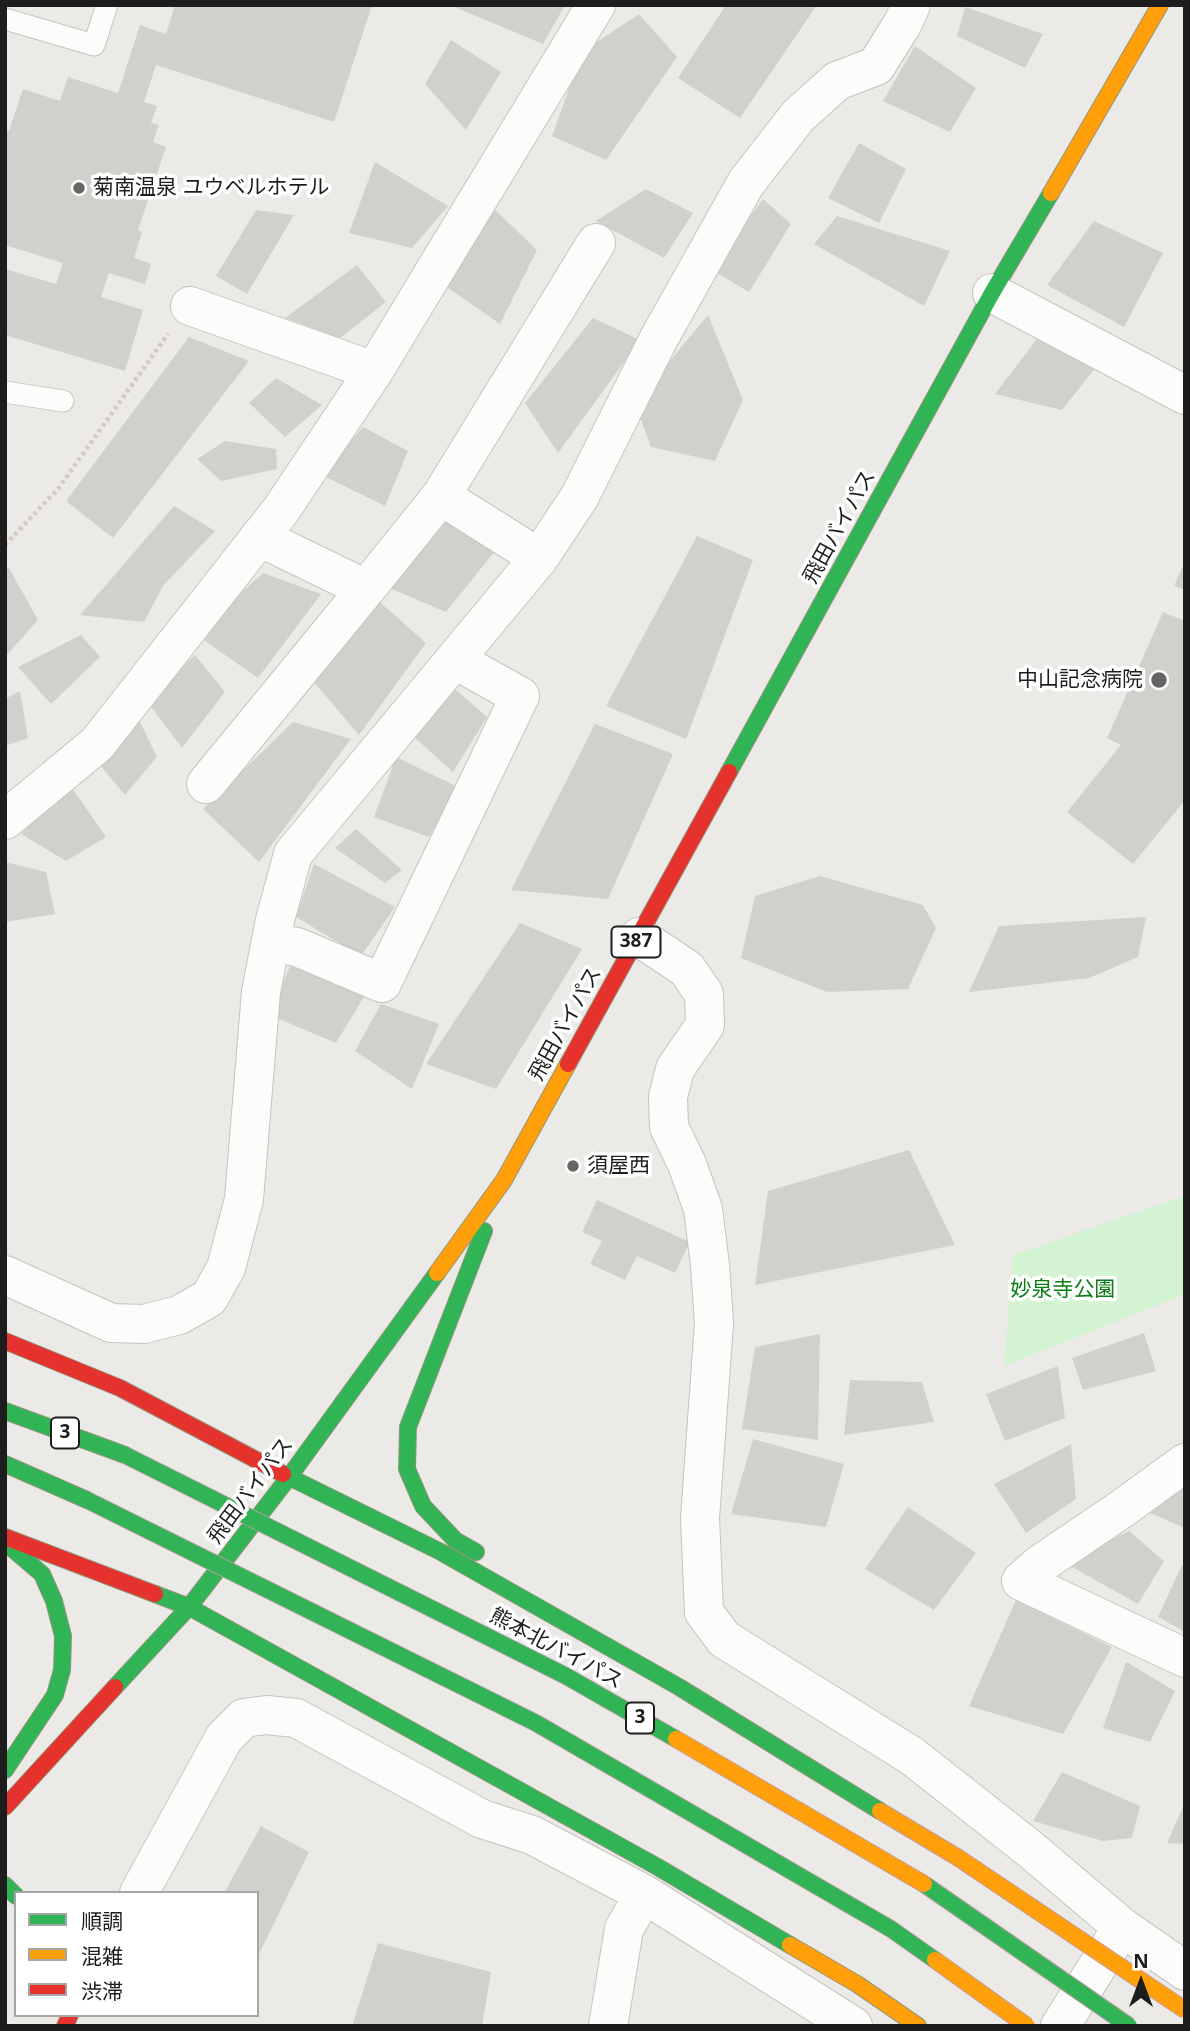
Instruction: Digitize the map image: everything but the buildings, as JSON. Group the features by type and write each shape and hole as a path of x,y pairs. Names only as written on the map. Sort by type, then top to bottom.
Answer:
{"main road":[{"name":"飛田バイパス","path":"5,1807 189,1607 289,1477 504,1180 992,293 1160,5"},
{"path":"490,1560 455,1540 423,1506 407,1469 407,1448 408,1427 504,1180"},
{"path":"5,1341 120,1388 289,1477"},
{"name":"熊本北バイパス","path":"5,1411 125,1455 566,1675 917,1879 1129,2026"},
{"path":"5,1464 87,1500 536,1723 891,1929 1027,2026"},
{"name":"3","path":"289,1477 439,1551 679,1687 957,1857 1185,2010"},
{"path":"5,1536 189,1607 650,1880 857,1984 918,2026"},
{"path":"5,1543 41,1574 54,1601 63,1636 62,1670 55,1695 5,1770"},
{"path":"571,1608 679,1687"}],"street":[{"path":"5,820 96,744 281,510 374,372 596,5"},
{"path":"5,1275 111,1323 144,1324 179,1315 208,1298 226,1268 244,1199 261,992 292,854 539,558 580,496 657,340 746,183 797,116 837,81 876,66 911,5"},
{"path":"206,784 441,496 596,243"},
{"path":"992,293 1185,395"},
{"path":"190,306 374,372"},
{"path":"441,496 539,558"},
{"path":"259,537 366,589"},
{"path":"271,943 297,947 382,983 520,696 455,660"},
{"path":"639,937 687,969 704,994 705,1025 675,1069 668,1097 669,1127 687,1164 703,1209 710,1265 714,1323 700,1518 704,1612 724,1639 912,1756 1030,1849 1122,1927 1185,1971"},
{"path":"1185,1463 1039,1564 1021,1581 1185,1658"},
{"path":"140,1891 224,1738 244,1718 265,1715 296,1718 482,1819 650,1880 853,2026"},
{"path":"608,2026 624,1929 650,1880"},
{"path":"1060,2026 1122,1927"}],"lane":[{"path":"5,19 94,45 107,5"},
{"path":"5,391 63,401"}],"path":[{"path":"5,545 58,488 152,354 190,306"}],"green space":[{"name":"妙泉寺公園","path":"1185,1196 1185,1294 1004,1366 1013,1255"}],"traffic: fast":[{"path":"729,772 992,293 1051,193"},
{"path":"476,1552 455,1540 423,1506 407,1469 408,1427 484,1231"},
{"path":"115,1687 189,1607 289,1477 437,1273"},
{"path":"5,1411 125,1455"},
{"path":"125,1455 566,1676 676,1739"},
{"path":"5,1464 87,1500"},
{"path":"283,1474 439,1551 679,1687 880,1811"},
{"path":"87,1500 536,1723 891,1929 935,1960"},
{"path":"5,1770 55,1695 62,1670 63,1636 54,1601 42,1574 8,1545"},
{"path":"155,1594 189,1607 656,1866 790,1945"},
{"path":"924,1884 1129,2026"},
{"path":"5,1885 14,1894"}],"traffic: slow":[{"path":"1051,193 1160,5"},
{"path":"437,1273 504,1180 568,1064"},
{"path":"676,1739 924,1884"},
{"path":"880,1811 957,1857 1185,2010"},
{"path":"790,1945 857,1984 918,2026"},
{"path":"935,1960 1027,2026"}],"traffic: jam":[{"path":"568,1064 729,772"},
{"path":"5,1341 120,1388 283,1474"},
{"path":"5,1537 155,1594"},
{"path":"5,1807 115,1687"},
{"path":"65,2026 69,2017"}],"place":[{"name":"菊南温泉 ユウベルホテル","path":"79,188"},
{"name":"中山記念病院","path":"1159,680"},
{"name":"須屋西","path":"573,1166"}]}
